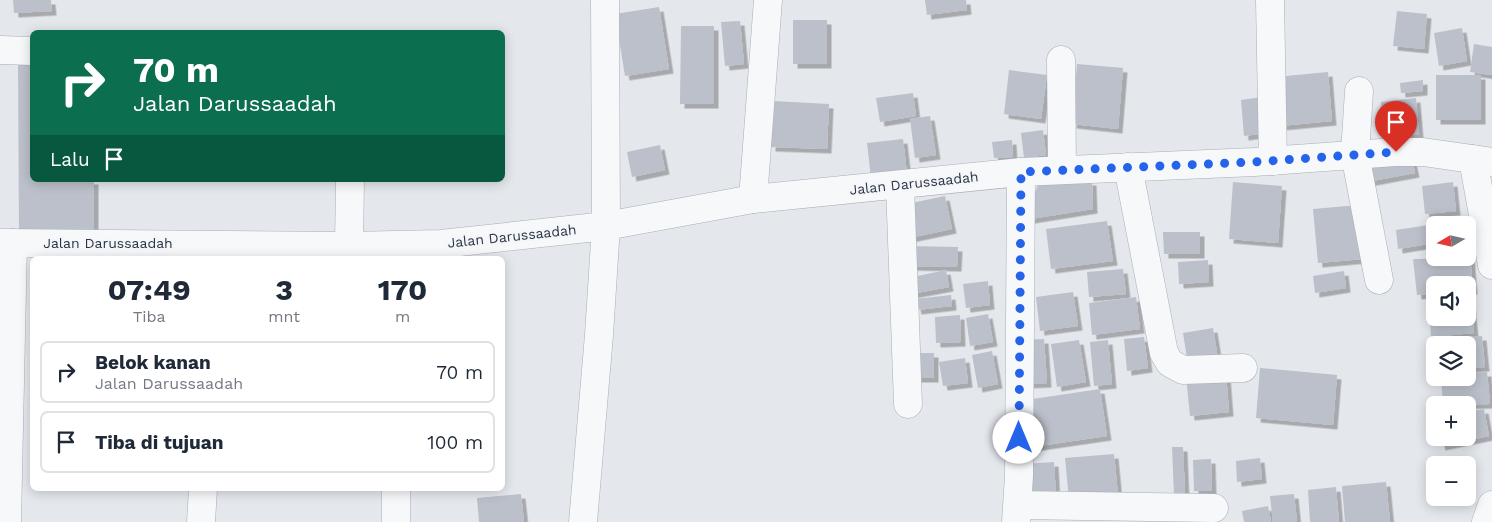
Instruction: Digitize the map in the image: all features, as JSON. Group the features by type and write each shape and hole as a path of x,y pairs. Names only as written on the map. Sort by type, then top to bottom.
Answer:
{"street":[{"path":"583,522 606,226 605,0"},
{"path":"753,199 768,0"},
{"path":"1270,0 1273,161"},
{"path":"0,50 30,51"},
{"path":"1061,60 1062,169"},
{"path":"1359,91 1355,154 1379,280"},
{"name":"Jalan Darussaadah","path":"7,243 212,251 349,246 396,252 441,244 606,226 753,199 1021,172 1273,161 1355,154 1423,152 1482,160"},
{"path":"1482,160 1492,265"},
{"path":"1128,167 1164,353 1170,363 1183,370 1243,368"},
{"path":"1021,172 1017,514 1214,508"},
{"path":"349,246 350,182"},
{"path":"900,185 908,404"},
{"path":"5,511 7,243"},
{"path":"201,522 202,491"},
{"path":"396,491 396,522"},
{"path":"1486,522 1492,505"}],"building":[{"path":"13,0 51,0 52,11 14,13"},
{"path":"925,0 966,0 967,10 927,15"},
{"path":"659,7 669,69 625,76 615,14"},
{"path":"1397,11 1427,14 1424,49 1393,46"},
{"path":"793,20 827,20 827,64 793,64"},
{"path":"740,21 744,64 725,66 721,22"},
{"path":"681,26 714,26 714,104 680,104"},
{"path":"1462,28 1467,61 1439,66 1434,33"},
{"path":"1474,44 1492,47 1492,75 1470,72"},
{"path":"18,62 30,62 30,182 94,182 94,238 19,238"},
{"path":"1077,64 1123,68 1118,129 1072,124"},
{"path":"1009,70 1047,75 1041,119 1004,114"},
{"path":"1328,72 1332,121 1280,126 1275,77"},
{"path":"1436,75 1481,75 1481,120 1436,120"},
{"path":"1423,80 1423,91 1401,93 1400,83"},
{"path":"913,93 916,116 880,122 876,98"},
{"path":"1262,97 1266,133 1244,136 1241,100"},
{"path":"1416,98 1419,134 1384,138 1381,102"},
{"path":"772,101 829,104 827,149 771,147"},
{"path":"930,116 936,155 915,158 910,119"},
{"path":"1043,130 1046,155 1024,158 1021,133"},
{"path":"903,139 907,174 871,178 867,143"},
{"path":"1012,140 1013,157 994,158 992,142"},
{"path":"660,145 665,170 632,177 627,152"},
{"path":"1411,155 1415,173 1367,182 1363,164"},
{"path":"1040,180 1092,181 1093,209 1024,220"},
{"path":"1233,182 1282,186 1278,243 1229,239"},
{"path":"1453,182 1456,211 1425,214 1422,186"},
{"path":"945,196 952,229 909,238 902,205"},
{"path":"1358,205 1363,259 1318,263 1313,209"},
{"path":"1107,221 1113,261 1051,269 1046,229"},
{"path":"1426,225 1426,244 1398,249 1396,230"},
{"path":"1163,232 1200,232 1200,254 1164,254"},
{"path":"907,246 958,247 957,267 906,266"},
{"path":"1413,259 1426,259 1426,266 1471,266 1472,276 1426,276 1426,294 1417,295"},
{"path":"1208,260 1209,282 1179,284 1178,262"},
{"path":"1123,269 1126,294 1089,297 1087,272"},
{"path":"946,270 949,287 911,294 908,278"},
{"path":"1344,271 1346,288 1315,293 1313,276"},
{"path":"988,281 990,305 966,308 963,284"},
{"path":"1073,292 1078,326 1040,331 1036,297"},
{"path":"951,295 952,306 917,310 915,299"},
{"path":"1136,297 1140,329 1092,335 1089,303"},
{"path":"988,314 993,342 970,346 966,318"},
{"path":"960,315 961,342 936,343 935,317"},
{"path":"1430,326 1473,326 1474,333 1431,336"},
{"path":"1213,328 1218,359 1188,364 1183,333"},
{"path":"1476,336 1482,336 1485,367 1476,368"},
{"path":"1144,337 1148,368 1127,371 1124,339"},
{"path":"1044,339 1047,383 1025,384 1022,340"},
{"path":"1079,340 1086,382 1057,387 1051,344"},
{"path":"1108,340 1112,384 1094,386 1090,342"},
{"path":"992,351 998,384 978,388 972,355"},
{"path":"910,353 934,353 934,378 910,378"},
{"path":"965,358 968,383 943,386 939,362"},
{"path":"1260,368 1337,375 1333,425 1256,418"},
{"path":"1487,372 1490,404 1476,404 1476,396 1442,396 1442,386 1476,386 1476,373"},
{"path":"1226,373 1229,412 1190,416 1186,376"},
{"path":"1100,389 1107,436 1032,447 1026,400"},
{"path":"1484,409 1489,436 1476,439 1476,410"},
{"path":"1172,447 1183,447 1185,495 1174,495"},
{"path":"1114,454 1118,495 1069,499 1065,458"},
{"path":"1260,458 1262,479 1237,482 1236,461"},
{"path":"1211,459 1212,491 1194,491 1193,460"},
{"path":"1054,462 1056,496 1026,498 1024,464"},
{"path":"1386,482 1390,522 1345,522 1342,486"},
{"path":"1336,487 1339,522 1310,522 1308,490"},
{"path":"521,494 524,522 479,522 477,498"},
{"path":"1294,494 1297,522 1273,522 1270,496"},
{"path":"1268,506 1271,522 1244,522 1242,511"}],"route":[{"path":"1019,438 1021,172 1254,162 1396,152"}]}
